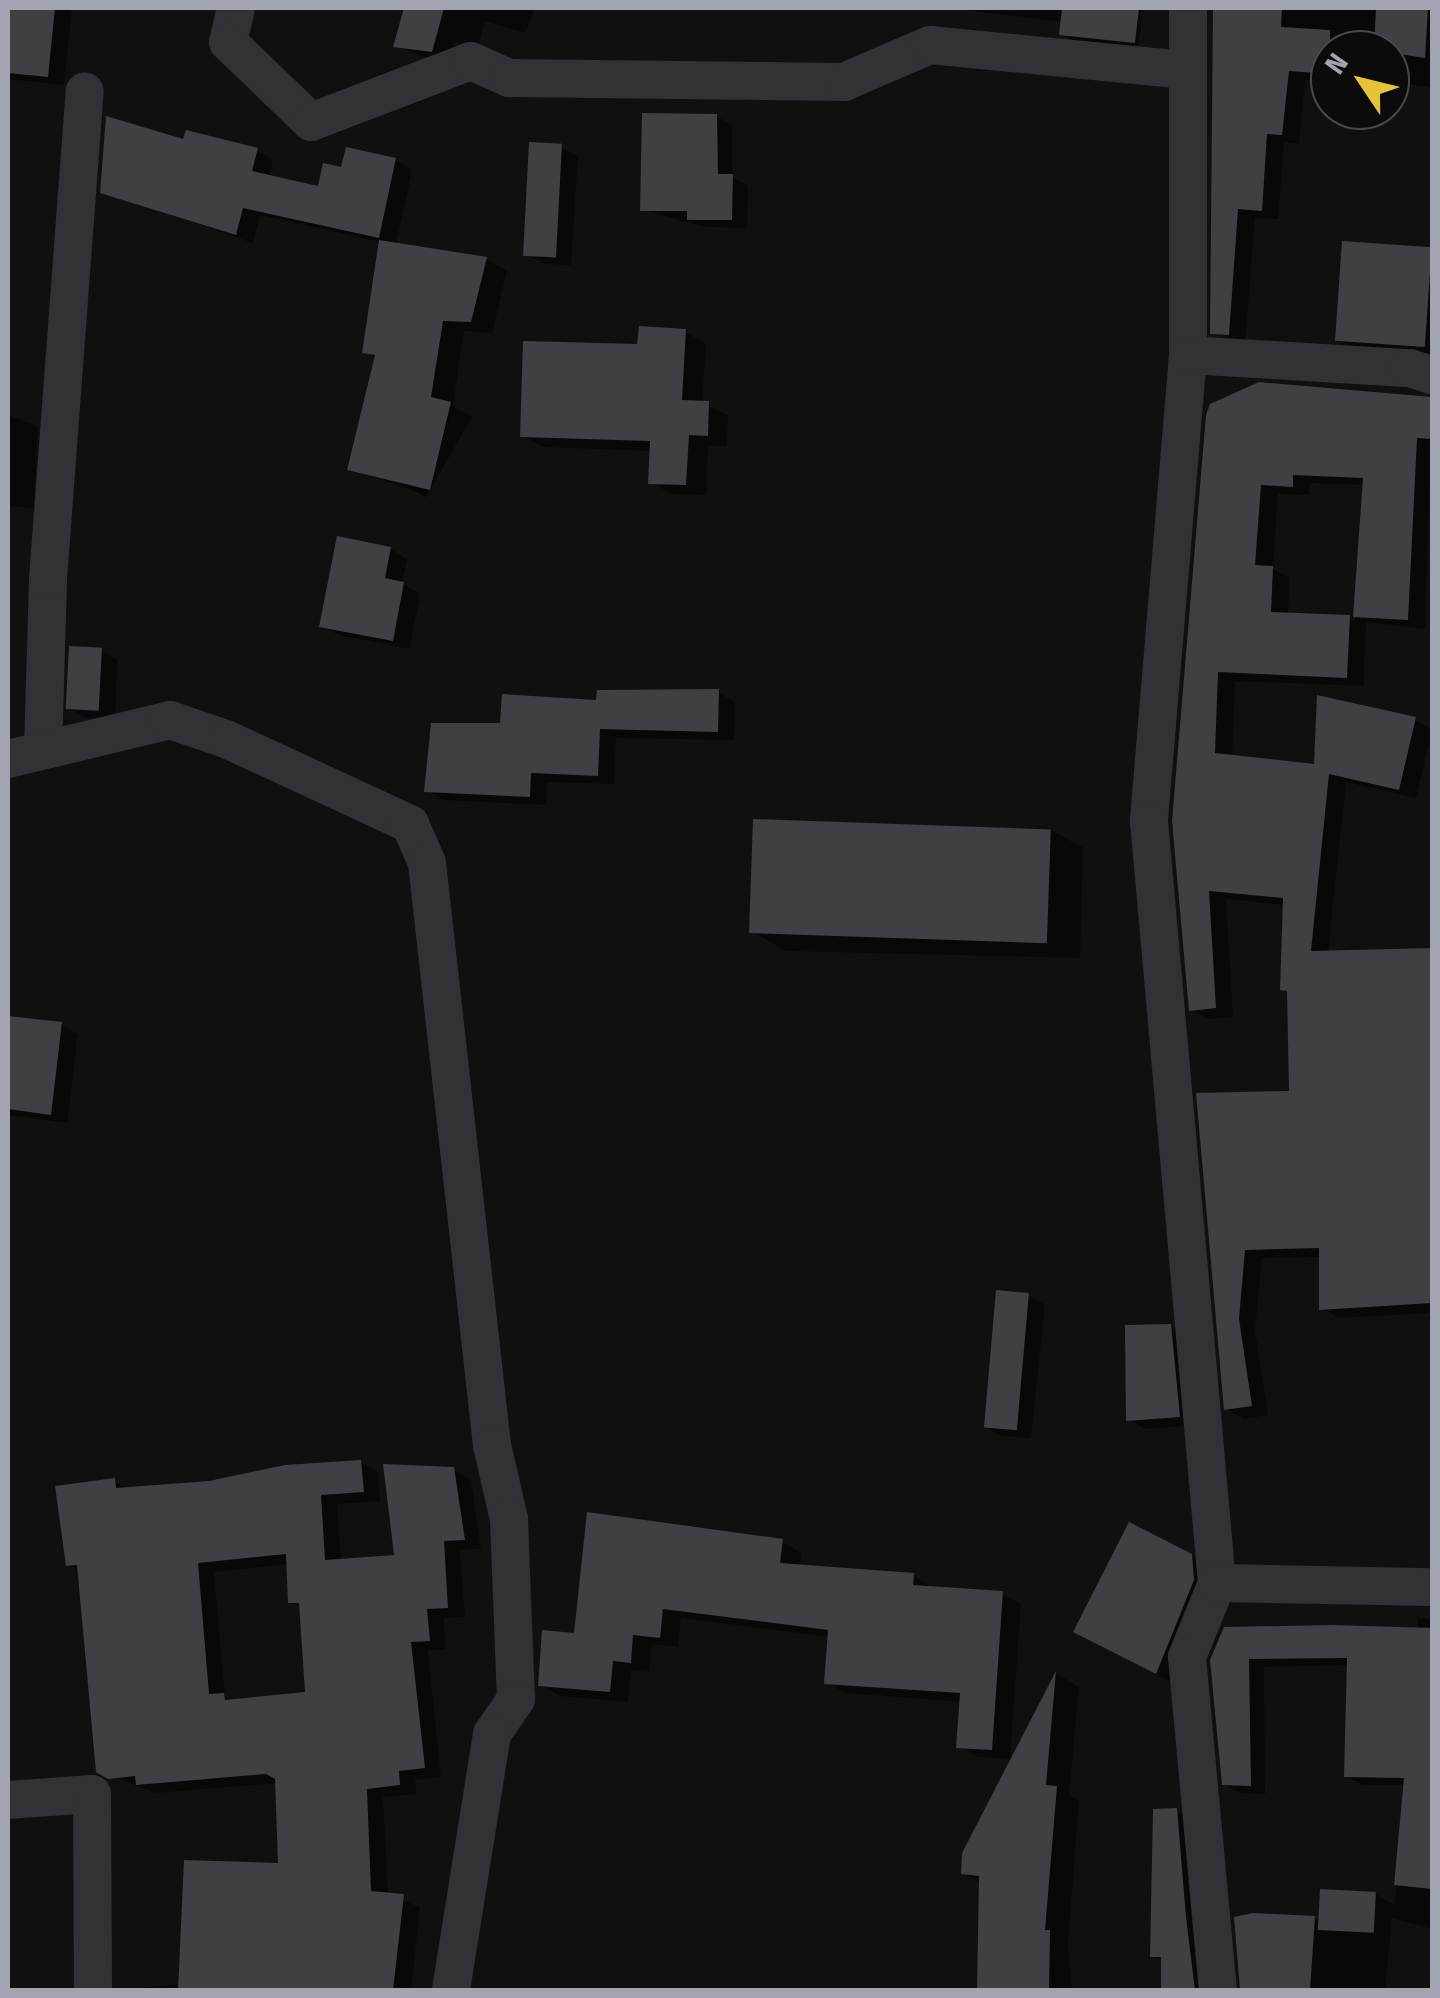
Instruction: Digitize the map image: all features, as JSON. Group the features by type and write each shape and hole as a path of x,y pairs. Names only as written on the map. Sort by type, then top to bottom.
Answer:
{"street":[{"path":"236,8 228,42 311,122 471,61 509,78 844,82 930,45 1184,70"},
{"path":"1188,8 1184,70 1188,355 1150,821 1217,1583 1187,1657 1218,1990"},
{"path":"85,91 48,579 26,755 170,720 410,824 427,863 492,1445 509,1518 516,1699 492,1734 451,1990"},
{"path":"1188,355 1410,368 1432,375"},
{"path":"1217,1583 1432,1587"},
{"path":"8,1800 92,1794 93,1990"}],"building":[{"path":"8,8 55,8 48,77 8,73"},
{"path":"404,8 444,8 432,52 393,47"},
{"path":"1062,8 1139,8 1135,43 1059,35"},
{"path":"1213,8 1282,8 1281,27 1330,30 1310,30 1310,73 1289,71 1282,135 1267,134 1262,211 1238,209 1229,335 1210,334"},
{"path":"1376,8 1428,8 1425,58 1410,56 1410,30 1375,30"},
{"path":"642,113 717,114 718,174 733,174 732,220 687,220 687,211 640,211"},
{"path":"106,116 183,139 186,130 258,148 252,171 318,186 323,163 341,167 346,147 396,158 379,238 243,208 236,235 100,193"},
{"path":"529,142 562,144 556,258 523,256"},
{"path":"379,240 487,257 471,322 443,321 431,397 451,402 430,490 347,470 375,355 362,353"},
{"path":"1342,241 1432,247 1425,347 1335,341"},
{"path":"639,326 686,329 682,400 709,401 708,436 689,435 686,485 648,484 650,441 520,437 523,341 637,344"},
{"path":"1259,382 1432,397 1432,439 1417,438 1408,620 1353,617 1363,478 1293,475 1293,487 1261,485 1255,565 1273,566 1271,612 1350,615 1347,678 1218,672 1215,753 1314,764 1317,695 1416,717 1399,790 1329,774 1311,951 1432,948 1432,1303 1319,1310 1319,1248 1245,1250 1239,1319 1252,1406 1224,1410 1196,1093 1289,1091 1287,991 1280,990 1283,898 1209,891 1216,1008 1189,1011 1172,821 1206,415 1210,404"},
{"path":"337,536 391,547 385,578 404,582 393,641 319,627"},
{"path":"69,646 102,648 99,711 66,709"},
{"path":"719,689 718,732 600,729 598,776 531,773 530,797 424,792 431,723 500,723 502,694 596,700 597,690"},
{"path":"753,819 1051,829 1047,943 749,933"},
{"path":"8,1016 62,1022 51,1115 8,1109"},
{"path":"996,1290 1029,1293 1017,1430 984,1427"},
{"path":"1171,1324 1180,1417 1126,1421 1125,1325"},
{"path":"361,1460 364,1492 321,1495 325,1560 394,1555 383,1464 454,1467 465,1540 444,1541 448,1608 427,1609 430,1641 411,1642 425,1768 399,1771 400,1785 367,1789 371,1891 404,1894 393,1990 178,1990 184,1860 278,1863 275,1779 266,1774 136,1785 135,1776 108,1779 96,1772 77,1565 66,1566 55,1486 115,1478 116,1488 209,1481 285,1465","holes":["286,1554 288,1603 299,1603 305,1692 225,1700 224,1693 209,1694 198,1563"]},
{"path":"587,1512 783,1539 780,1563 914,1573 913,1585 1003,1591 992,1750 956,1748 960,1693 824,1684 828,1630 663,1609 660,1638 633,1635 631,1663 613,1661 610,1692 538,1686 542,1630 574,1633"},
{"path":"1129,1522 1192,1554 1194,1580 1156,1674 1073,1632"},
{"path":"1224,1627 1432,1628 1432,1889 1394,1885 1404,1778 1344,1777 1347,1658 1249,1659 1251,1786 1222,1785 1210,1660"},
{"path":"1056,1671 1046,1785 1057,1786 1045,1930 1050,1930 1049,1990 977,1990 979,1876 961,1874 962,1853"},
{"path":"1177,1808 1195,1990 1161,1990 1161,1957 1150,1957 1153,1809"},
{"path":"1320,1889 1376,1892 1374,1933 1318,1930"},
{"path":"1253,1913 1315,1916 1310,1990 1240,1990 1234,1917"}]}
